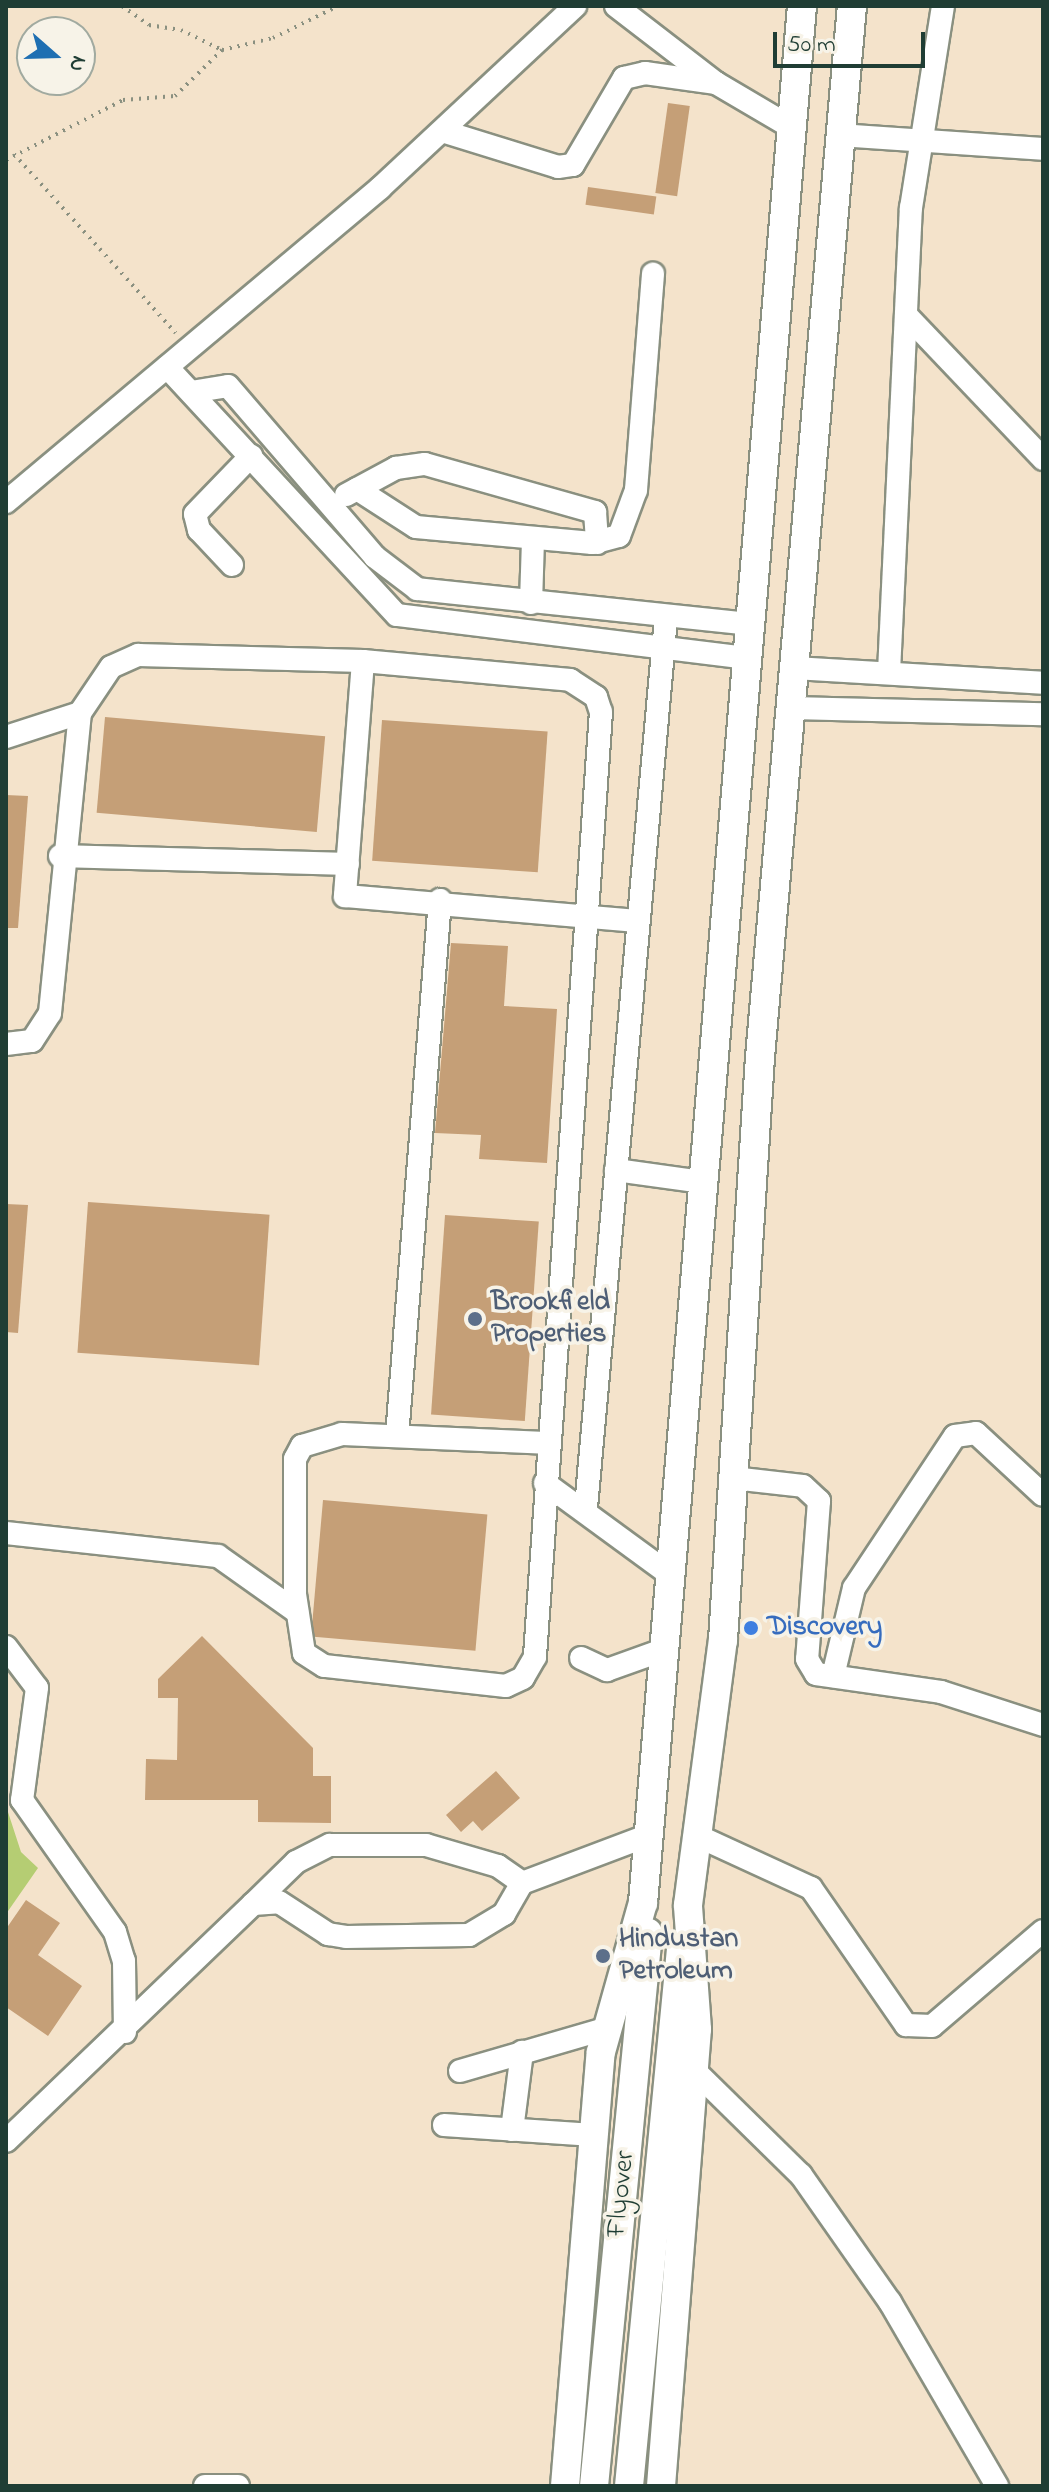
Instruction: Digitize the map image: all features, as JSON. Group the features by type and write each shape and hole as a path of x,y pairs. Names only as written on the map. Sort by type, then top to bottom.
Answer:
{"main road":[{"path":"565,2486 594,2135 608,2028 643,1903 668,1573 752,624 789,126 802,6"},
{"path":"661,2486 693,2069 688,1905 698,1836 733,1478 794,668 852,6"},
{"name":"Flyover","path":"594,2486 648,1930 643,1903"},
{"name":"Flyover","path":"629,2486 665,2083 688,1905"}],"street":[{"path":"6,502 442,131 575,6"},
{"path":"616,6 716,83 789,126"},
{"path":"889,672 921,135 943,6"},
{"path":"442,131 558,167 573,165 624,78 645,73 716,83"},
{"path":"839,135 921,135 1043,149"},
{"path":"357,489 416,527 597,543 619,536 633,510 653,274"},
{"path":"908,317 1043,459"},
{"path":"167,367 251,456 385,608 414,621 749,658"},
{"path":"191,392 211,383 228,386 392,574 417,589 666,618 752,624"},
{"path":"232,565 199,530 195,514 251,456"},
{"path":"329,503 396,468 425,464 595,512 597,543"},
{"path":"280,490 300,469"},
{"path":"531,603 533,538"},
{"path":"414,621 417,589"},
{"path":"586,1507 666,618"},
{"path":"6,1044 32,1041 50,1013 60,856 80,713 111,667 127,656 363,661 570,680 596,697 601,712 546,1443 536,1645 523,1678 506,1686 324,1666 304,1653 297,1612 295,1459 302,1446 342,1434 546,1443"},
{"path":"363,661 345,896 440,900 638,921"},
{"path":"794,668 1043,683"},
{"path":"922,708 925,674"},
{"path":"792,708 922,708 1043,714"},
{"path":"6,737 80,713"},
{"path":"60,856 348,864"},
{"path":"397,1436 440,900"},
{"path":"616,1170 703,1182"},
{"path":"833,1676 854,1588 955,1436 976,1433 1043,1495"},
{"path":"733,1478 803,1486 819,1501 807,1659 816,1674 941,1692 1043,1725"},
{"path":"545,1483 586,1507 668,1573"},
{"path":"6,1533 218,1556 297,1612"},
{"path":"6,1647 37,1688 22,1800 115,1932 124,1961 125,2032"},
{"path":"581,1658 607,1670 663,1650"},
{"path":"253,1904 279,1902 328,1934 346,1937 460,1936 485,1932 522,1883 649,1835"},
{"path":"698,1836 811,1888 906,2025 921,2029 1043,1931"},
{"path":"6,2141 125,2032 296,1862 330,1845 426,1845 475,1859 522,1883"},
{"path":"460,2071 608,2028"},
{"path":"512,2130 522,2052"},
{"path":"693,2069 801,2175 890,2302 997,2486"},
{"path":"444,2125 594,2135"},
{"path":"205,2486 238,2486"}],"path":[{"path":"122,6 149,25 181,30 222,50"},
{"path":"6,160 123,100 146,104 175,96 222,50 273,38 338,6"},
{"path":"14,154 190,348"}],"green space":[{"path":"6,1774 7,1809 21,1852 38,1868 6,1914"}],"building":[{"path":"668,103 690,106 677,196 655,193"},
{"path":"588,187 656,197 654,214 585,205"},
{"path":"105,717 325,736 317,832 97,813"},
{"path":"382,720 548,732 538,872 372,861"},
{"path":"6,795 28,796 18,928 6,928"},
{"path":"451,943 508,946 504,1006 557,1009 547,1163 479,1159 481,1135 435,1133"},
{"path":"88,1202 270,1215 259,1365 77,1353"},
{"path":"6,1204 28,1205 18,1333 6,1332"},
{"path":"445,1215 539,1222 525,1421 431,1415"},
{"path":"323,1500 487,1514 475,1651 311,1636"},
{"path":"202,1636 313,1748 313,1776 331,1776 331,1823 258,1822 258,1800 145,1800 146,1759 177,1760 178,1698 158,1698 158,1679"},
{"path":"496,1771 520,1798 482,1831 473,1821 461,1832 446,1815"},
{"path":"26,1900 60,1923 38,1955 82,1986 48,2036 6,2007 6,1929"}],"place":[{"name":"Brookfield Properties","path":"475,1319"},
{"name":"Discovery","path":"751,1628"},
{"name":"Hindustan Petroleum","path":"603,1956"}]}
